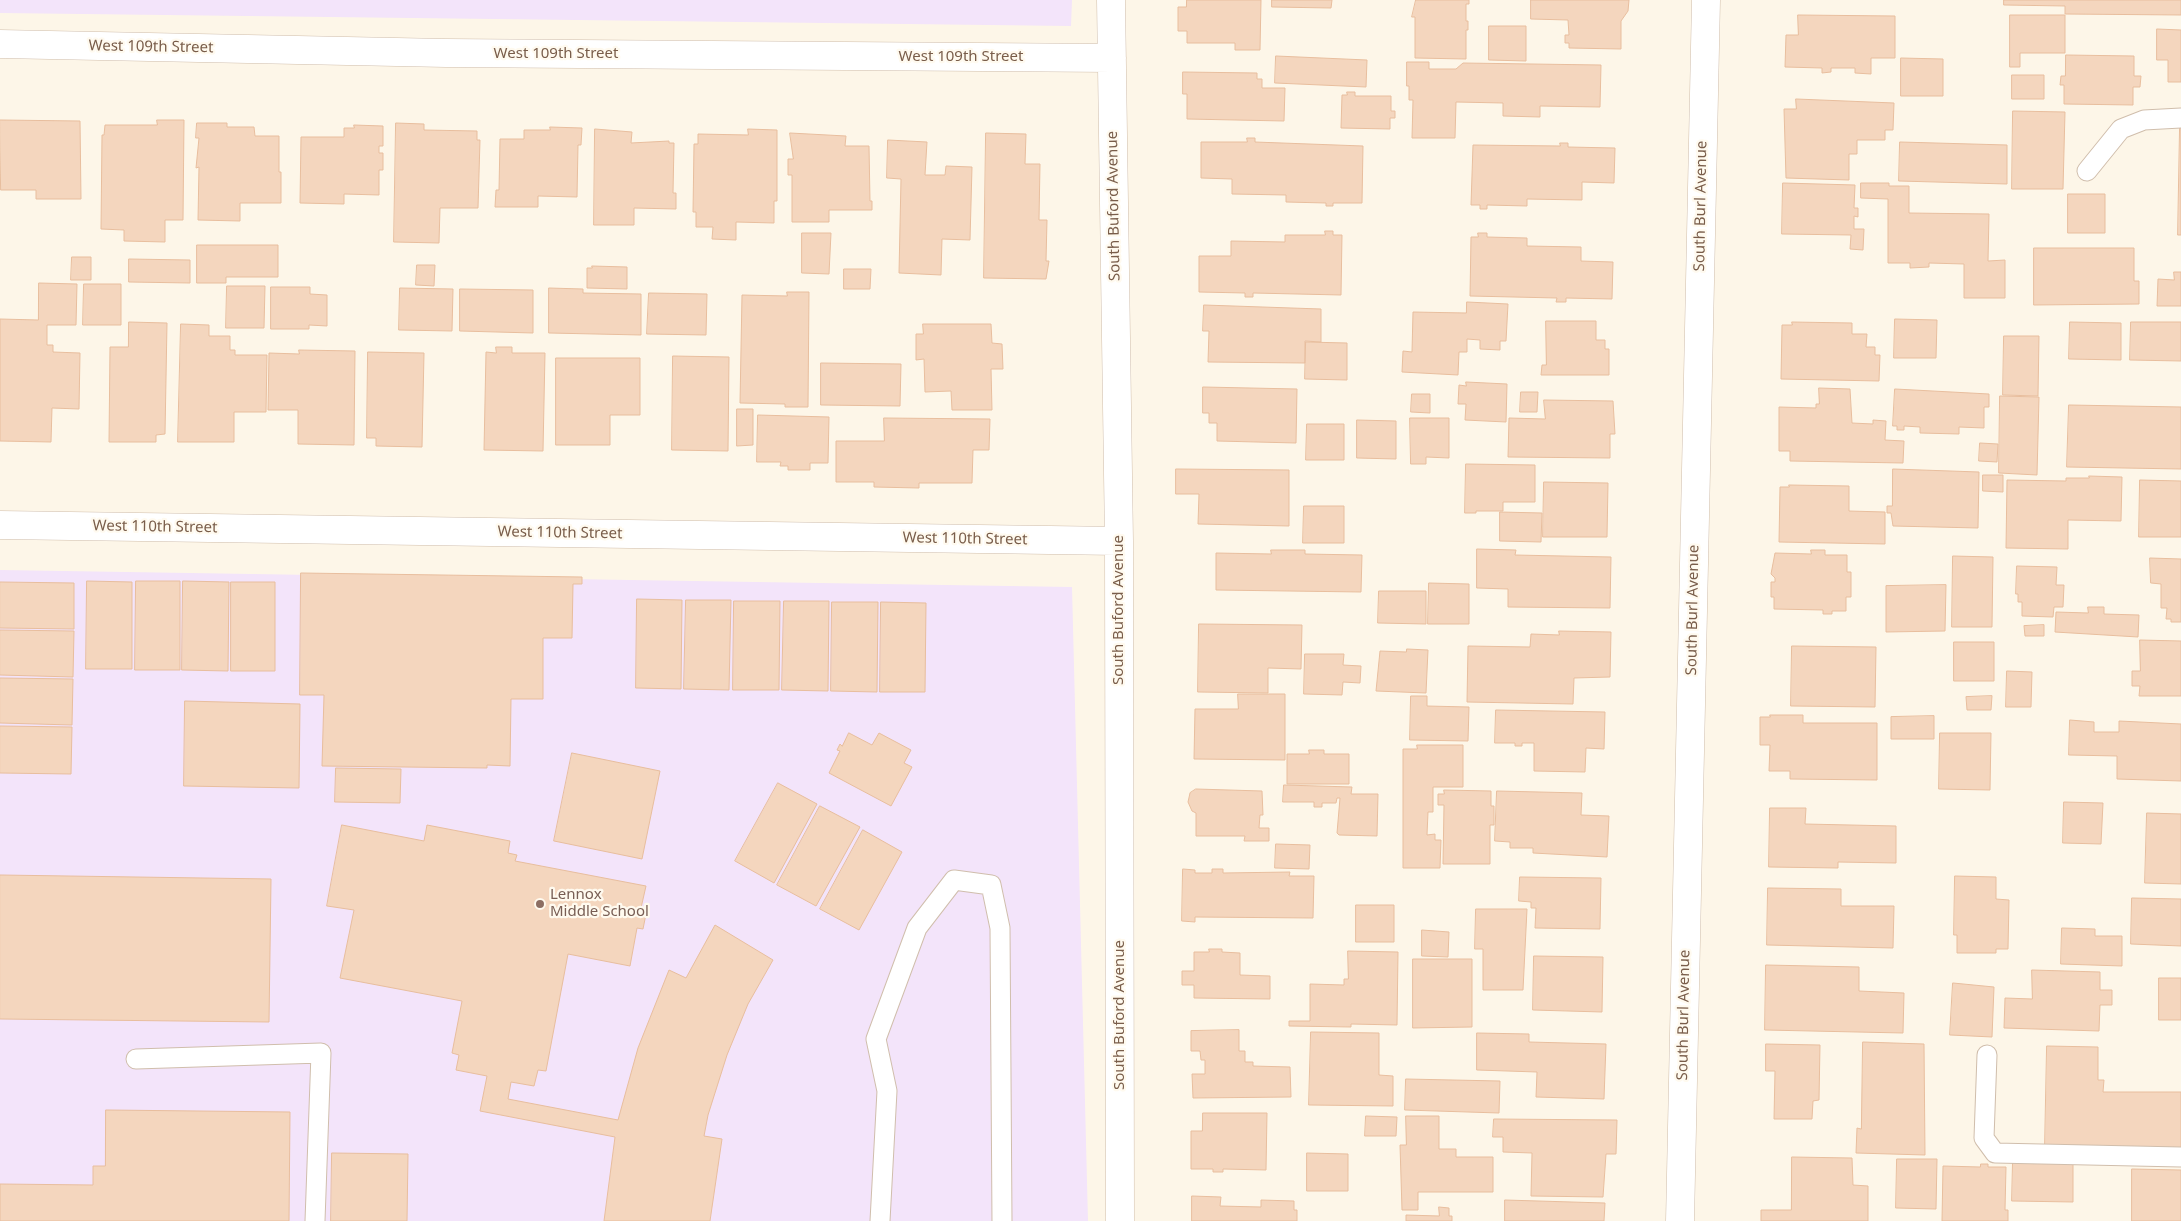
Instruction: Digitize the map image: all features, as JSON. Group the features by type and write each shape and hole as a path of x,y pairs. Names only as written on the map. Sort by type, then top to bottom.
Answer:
{"street":[{"name":"South Buford Avenue","path":"1112,0 1120,541 1120,1221"},
{"name":"South Burl Avenue","path":"1680,1221 1706,0"},
{"name":"West 109th Street","path":"0,44 446,53 1112,58"},
{"name":"West 110th Street","path":"0,525 1120,541"}],"lane":[{"path":"2087,171 2121,130 2144,120 2181,118"},
{"path":"880,1221 887,1091 876,1039 917,928 954,880 991,885 1000,928 1002,1221"},
{"path":"136,1059 321,1053 316,1221"},
{"path":"1987,1055 1984,1138 1995,1153 2181,1157"}],"shaded area":[{"path":"0,0 1072,0 1071,26 0,13"},
{"name":"Lennox Middle School","path":"0,570 1072,587 1088,1221 0,1221"}],"building":[{"path":"1187,0 1261,0 1260,50 1235,50 1235,43 1187,43 1187,31 1178,31 1178,7 1186,7"},
{"path":"1272,0 1332,0 1331,8 1272,7"},
{"path":"1416,0 1469,0 1469,4 1466,4 1468,30 1466,30 1466,59 1415,58 1415,17 1412,17"},
{"path":"1531,0 1629,0 1628,11 1621,21 1621,49 1569,48 1569,43 1565,43 1565,35 1569,35 1568,20 1531,19"},
{"path":"2004,0 2181,0 2181,15 2065,14 2065,6 2004,5"},
{"path":"1798,15 1895,16 1895,58 1871,58 1871,74 1855,73 1855,68 1831,68 1831,72 1822,73 1822,68 1785,67 1786,35 1798,35"},
{"path":"2010,15 2065,15 2065,53 2020,53 2020,67 2010,67"},
{"path":"1489,26 1526,26 1526,61 1489,60"},
{"path":"2157,29 2181,30 2181,82 2168,82 2168,60 2157,60"},
{"path":"2066,55 2134,56 2134,76 2141,76 2140,87 2133,87 2133,105 2064,104 2064,85 2060,85 2061,76 2065,76"},
{"path":"1276,56 1367,60 1366,87 1275,83"},
{"path":"1901,58 1943,59 1943,96 1901,96"},
{"path":"1407,62 1429,62 1429,69 1456,69 1463,63 1601,65 1600,107 1540,106 1540,117 1503,116 1503,103 1456,102 1455,138 1412,138 1413,100 1409,100"},
{"path":"1183,72 1257,73 1257,79 1262,79 1262,88 1285,88 1284,121 1187,119 1187,94 1183,94"},
{"path":"2012,75 2044,75 2044,99 2012,99"},
{"path":"1347,92 1355,92 1355,96 1391,96 1391,111 1395,111 1395,118 1390,118 1390,129 1341,128 1342,95 1347,95"},
{"path":"1796,99 1894,103 1893,130 1885,130 1885,140 1857,140 1857,154 1849,154 1849,180 1786,178 1784,109 1796,109"},
{"path":"2013,111 2065,112 2063,189 2012,189"},
{"path":"0,120 80,121 81,199 36,199 36,190 1,190"},
{"path":"157,120 184,120 183,220 165,220 165,242 124,241 124,230 101,229 102,135 104,135 105,125 157,125"},
{"path":"197,123 227,123 227,127 254,127 255,136 279,136 281,203 240,203 240,221 198,220 199,167 196,168 199,138 196,138"},
{"path":"396,123 424,124 424,130 477,131 477,140 480,140 478,208 440,208 439,243 394,242"},
{"path":"354,125 383,126 383,146 379,146 379,153 383,153 383,170 379,170 379,195 344,194 344,204 300,203 301,137 344,137 344,128 354,128"},
{"path":"2180,126 2181,235 2178,235"},
{"path":"550,127 582,128 581,145 578,145 577,197 538,196 538,207 495,207 496,190 499,190 500,139 524,139 524,130 550,130"},
{"path":"595,129 632,132 631,143 669,141 669,143 674,143 673,193 676,193 676,209 634,208 634,225 594,225"},
{"path":"748,129 777,130 777,201 774,201 774,223 736,222 736,240 712,239 713,227 696,227 696,212 693,212 694,144 698,144 698,134 748,135"},
{"path":"790,133 846,136 845,146 869,146 870,201 872,201 872,210 829,210 829,222 792,222 792,175 788,175 788,159 793,159"},
{"path":"986,133 1026,134 1025,164 1040,164 1039,220 1047,220 1046,261 1049,261 1046,279 984,278"},
{"path":"1247,138 1255,138 1255,142 1363,146 1362,203 1333,203 1333,206 1326,206 1326,203 1286,202 1286,195 1232,194 1232,179 1201,178 1201,142 1247,142"},
{"path":"888,140 927,142 925,175 945,175 946,166 972,167 970,240 942,239 941,275 899,273 901,179 887,178"},
{"path":"1900,142 2007,145 2007,184 1899,181"},
{"path":"1560,143 1568,143 1568,147 1615,148 1614,183 1582,182 1582,200 1527,199 1527,206 1487,205 1487,209 1480,209 1480,205 1471,205 1473,145 1560,146"},
{"path":"1783,183 1855,185 1854,208 1858,208 1858,217 1854,216 1854,229 1864,229 1863,250 1850,249 1851,235 1782,234"},
{"path":"1861,183 1889,183 1889,186 1909,186 1909,213 1989,214 1988,261 2005,260 2005,298 1964,298 1964,264 1929,263 1929,267 1910,268 1910,263 1888,263 1888,199 1861,198"},
{"path":"2068,194 2105,194 2105,233 2068,233"},
{"path":"1325,231 1333,231 1333,235 1342,235 1341,295 1253,293 1253,297 1245,297 1245,293 1199,292 1199,256 1231,256 1231,241 1285,242 1285,235 1325,235"},
{"path":"802,233 831,233 829,274 802,273"},
{"path":"1478,233 1487,233 1487,237 1527,238 1527,246 1581,247 1581,261 1613,262 1612,299 1566,298 1566,302 1556,302 1557,298 1470,296 1471,237 1478,237"},
{"path":"197,245 278,245 278,277 226,277 226,283 197,283"},
{"path":"2034,248 2134,248 2134,281 2139,281 2139,304 2034,305"},
{"path":"72,257 91,257 91,280 71,280"},
{"path":"129,259 190,260 190,283 129,282"},
{"path":"417,265 435,265 434,286 416,285"},
{"path":"592,266 627,267 627,289 587,288 587,268 592,268"},
{"path":"844,269 871,269 870,289 844,289"},
{"path":"2174,272 2181,272 2181,306 2157,306 2158,279 2174,280"},
{"path":"39,283 77,284 76,325 47,325 47,345 53,345 53,352 80,353 79,409 52,408 51,442 0,441 0,319 38,320"},
{"path":"84,284 121,284 121,325 83,325"},
{"path":"227,286 265,286 264,328 226,328"},
{"path":"271,287 310,287 310,294 327,295 327,326 309,325 309,329 271,329"},
{"path":"400,288 453,289 452,331 399,330"},
{"path":"549,288 583,289 583,293 641,294 641,335 549,333"},
{"path":"460,289 533,290 533,333 460,331"},
{"path":"787,292 809,292 808,407 785,407 785,404 740,403 742,295 787,296"},
{"path":"649,293 707,294 706,335 647,334"},
{"path":"1467,302 1508,304 1506,341 1500,341 1500,350 1480,349 1480,340 1467,339 1467,352 1459,352 1458,375 1402,372 1403,351 1412,352 1413,312 1466,313"},
{"path":"1204,305 1321,309 1321,342 1305,341 1305,363 1208,362 1209,331 1203,331"},
{"path":"1895,319 1937,320 1936,358 1894,358"},
{"path":"1546,321 1596,321 1596,340 1605,340 1605,349 1609,349 1609,375 1541,375 1542,365 1546,365"},
{"path":"129,322 167,323 165,434 156,435 156,442 109,442 110,347 128,347"},
{"path":"1792,322 1852,323 1852,334 1867,334 1866,347 1875,347 1875,355 1880,355 1879,381 1781,379 1782,325 1792,325"},
{"path":"2070,322 2121,323 2121,360 2069,359"},
{"path":"2131,322 2181,322 2181,361 2130,360"},
{"path":"181,324 209,325 209,336 230,336 230,350 235,350 235,355 267,355 266,412 234,412 234,442 178,442"},
{"path":"923,324 991,324 992,343 1002,344 1003,369 991,369 992,410 952,410 951,391 925,392 924,359 916,360 916,334 923,334"},
{"path":"2004,336 2039,336 2038,396 2003,395"},
{"path":"1306,342 1347,343 1347,380 1305,379"},
{"path":"496,347 512,347 512,353 545,353 543,451 484,450 486,352 496,353"},
{"path":"299,350 355,351 354,445 298,444 298,410 268,410 269,353 299,354"},
{"path":"368,352 424,353 422,447 376,446 376,438 367,438"},
{"path":"673,356 729,357 728,451 672,450"},
{"path":"556,358 640,358 640,415 610,415 610,445 556,445"},
{"path":"821,363 901,364 900,406 821,405"},
{"path":"1466,382 1507,384 1506,422 1465,420 1466,404 1458,404 1459,385 1466,386"},
{"path":"1203,387 1297,389 1296,443 1217,441 1217,423 1209,423 1209,413 1203,413"},
{"path":"1819,388 1850,389 1852,423 1873,424 1873,420 1886,421 1885,440 1904,441 1903,463 1790,461 1790,451 1779,451 1779,407 1816,408 1816,404 1819,404"},
{"path":"1895,389 1989,394 1989,407 1984,407 1984,428 1959,427 1959,434 1920,433 1920,427 1904,426 1904,430 1897,430 1897,426 1893,426"},
{"path":"1521,392 1538,392 1537,412 1520,412"},
{"path":"1412,394 1430,394 1430,413 1411,412"},
{"path":"2000,396 2039,397 2037,475 1999,473"},
{"path":"1544,400 1613,401 1615,434 1610,434 1610,458 1508,457 1509,418 1545,419"},
{"path":"2069,405 2181,407 2181,469 2067,467"},
{"path":"737,409 753,409 753,445 737,446"},
{"path":"758,415 829,417 828,463 810,463 810,470 788,470 788,466 780,466 781,462 757,462"},
{"path":"884,418 990,419 989,450 973,450 972,483 919,483 919,488 874,487 874,482 836,482 836,441 884,441"},
{"path":"1410,418 1449,418 1449,458 1426,457 1426,464 1411,464"},
{"path":"1357,420 1396,421 1396,459 1357,458"},
{"path":"1307,424 1344,424 1344,460 1306,460"},
{"path":"1980,443 1998,444 1997,462 1979,461"},
{"path":"1466,464 1535,465 1535,502 1503,502 1503,511 1465,513"},
{"path":"1176,469 1289,470 1289,526 1198,524 1199,494 1176,494"},
{"path":"1893,469 1979,472 1978,528 1893,526 1891,513 1887,513 1887,506 1892,506"},
{"path":"1983,475 2003,475 2003,492 1983,491"},
{"path":"2089,476 2122,477 2121,521 2068,520 2068,549 2006,548 2007,480 2066,481 2066,478 2089,478"},
{"path":"2140,480 2181,481 2181,537 2139,537"},
{"path":"1544,482 1608,483 1607,537 1543,537"},
{"path":"1789,485 1849,486 1849,511 1885,512 1885,544 1779,542 1780,487 1789,487"},
{"path":"1304,506 1344,506 1344,543 1303,543"},
{"path":"1500,512 1542,513 1541,542 1500,541"},
{"path":"1477,549 1516,550 1515,555 1611,557 1610,608 1508,607 1508,589 1477,588"},
{"path":"1271,550 1305,550 1305,554 1362,555 1361,592 1216,590 1216,553 1271,554"},
{"path":"1811,550 1825,550 1825,555 1847,555 1847,572 1851,572 1851,597 1846,597 1846,611 1832,611 1832,614 1823,614 1823,610 1774,609 1774,597 1771,597 1771,582 1775,582 1775,578 1771,574 1775,553 1811,554"},
{"path":"1953,556 1993,557 1992,627 1952,627"},
{"path":"2150,558 2181,559 2181,622 2171,622 2171,619 2166,619 2167,608 2161,608 2161,584 2151,583"},
{"path":"2017,566 2057,567 2056,585 2064,585 2063,607 2054,607 2053,617 2022,616 2022,602 2018,602 2018,594 2016,594"},
{"path":"301,573 582,577 582,584 573,584 572,638 543,638 543,699 511,699 510,766 487,765 487,768 322,766 324,695 300,695"},
{"path":"87,581 132,582 132,669 86,669"},
{"path":"136,581 180,581 180,670 135,670"},
{"path":"183,581 229,582 228,671 182,670"},
{"path":"0,582 74,583 74,629 0,628"},
{"path":"231,582 275,582 275,671 231,671"},
{"path":"1429,583 1469,584 1469,624 1428,624"},
{"path":"1946,585 1945,631 1886,632 1886,586"},
{"path":"1379,591 1426,591 1426,624 1378,623"},
{"path":"637,599 682,600 681,689 636,688"},
{"path":"686,600 731,600 729,690 684,689"},
{"path":"734,601 780,601 779,690 733,690"},
{"path":"784,601 829,601 828,691 782,690"},
{"path":"832,602 878,602 877,692 831,691"},
{"path":"881,602 926,603 925,692 880,692"},
{"path":"2088,607 2104,607 2104,614 2139,615 2138,637 2055,632 2056,612 2088,613"},
{"path":"1199,624 1302,625 1301,669 1268,668 1268,693 1198,692"},
{"path":"2044,625 2044,636 2025,636 2024,626"},
{"path":"0,630 74,631 73,677 0,675"},
{"path":"1559,631 1611,632 1610,677 1574,678 1573,704 1467,702 1468,646 1530,647 1531,634 1559,635"},
{"path":"2140,640 2181,641 2181,696 2139,696 2140,686 2132,686 2132,671 2140,671"},
{"path":"1954,642 1994,642 1994,681 1954,681"},
{"path":"1792,646 1876,647 1875,707 1791,706"},
{"path":"1407,649 1428,650 1426,693 1376,691 1380,651 1406,652"},
{"path":"1305,654 1344,654 1343,665 1361,666 1360,683 1343,682 1342,695 1304,694"},
{"path":"2007,671 2032,672 2031,707 2006,707"},
{"path":"0,678 73,679 72,725 0,723"},
{"path":"1238,694 1285,694 1285,760 1194,759 1195,709 1238,709"},
{"path":"1411,696 1427,696 1427,706 1469,707 1468,741 1410,740"},
{"path":"1992,696 1991,710 1967,710 1966,697"},
{"path":"185,701 300,704 299,788 184,786"},
{"path":"1496,710 1605,712 1604,749 1586,748 1585,772 1534,771 1534,743 1522,743 1522,746 1515,746 1515,743 1495,743"},
{"path":"1770,715 1803,715 1803,723 1877,723 1877,780 1790,779 1790,771 1769,771 1770,745 1760,745 1760,717 1770,717"},
{"path":"1934,716 1934,739 1891,739 1891,717"},
{"path":"2070,720 2094,722 2094,732 2119,732 2119,721 2181,724 2181,781 2117,779 2117,756 2069,755"},
{"path":"0,726 72,727 71,774 0,773"},
{"path":"849,733 872,745 879,733 911,750 904,763 912,767 891,806 829,773 840,751 837,750 840,744 842,746"},
{"path":"1940,733 1991,733 1990,790 1939,789"},
{"path":"1417,745 1463,745 1463,787 1433,787 1433,812 1428,812 1427,835 1435,834 1435,840 1441,840 1440,868 1403,868 1403,749 1417,749"},
{"path":"1309,750 1324,750 1324,754 1349,754 1349,784 1287,784 1287,754 1309,754"},
{"path":"572,753 660,771 642,859 554,841"},
{"path":"336,768 401,769 400,803 335,802"},
{"path":"778,783 817,804 774,883 735,861"},
{"path":"1284,785 1352,787 1351,794 1378,794 1377,836 1339,835 1337,833 1340,798 1337,798 1336,803 1322,803 1322,807 1314,807 1314,802 1283,802"},
{"path":"1196,789 1262,791 1263,815 1260,815 1259,828 1269,828 1269,841 1244,841 1245,836 1196,836 1196,813 1192,811 1188,802 1190,793"},
{"path":"1444,790 1491,791 1491,806 1494,806 1494,825 1490,825 1490,864 1443,864 1444,805 1438,805 1438,794 1444,794"},
{"path":"1497,791 1582,793 1581,815 1609,816 1607,857 1533,853 1533,848 1510,848 1510,842 1495,841"},
{"path":"2064,802 2103,803 2101,844 2063,843"},
{"path":"820,806 860,827 816,906 777,885"},
{"path":"1770,808 1806,808 1805,824 1896,826 1896,863 1838,862 1838,868 1769,867"},
{"path":"2147,813 2181,814 2181,884 2145,883"},
{"path":"342,825 424,841 427,825 510,841 508,853 517,855 515,861 646,886 641,908 647,909 643,929 637,928 630,966 568,954 546,1071 538,1070 534,1086 511,1082 508,1099 618,1120 638,1048 669,970 686,978 715,925 773,960 748,1004 727,1055 708,1115 704,1136 722,1139 710,1221 604,1221 615,1137 480,1111 487,1076 456,1070 459,1055 452,1053 462,1001 340,978 354,910 327,906"},
{"path":"863,830 902,852 859,930 820,909"},
{"path":"1276,844 1310,845 1309,869 1275,868"},
{"path":"1183,869 1195,870 1195,873 1212,873 1212,869 1223,869 1223,873 1290,872 1289,876 1314,876 1313,918 1195,917 1195,922 1182,921"},
{"path":"0,875 271,879 269,1022 0,1019"},
{"path":"1955,876 1996,877 1996,899 2009,900 2008,949 1996,949 1996,953 1957,953 1957,935 1954,935"},
{"path":"1520,877 1601,878 1600,929 1535,928 1536,908 1531,908 1531,902 1519,901"},
{"path":"1768,888 1841,889 1841,906 1894,906 1893,948 1767,945"},
{"path":"2132,898 2181,899 2181,946 2131,944"},
{"path":"1356,905 1394,905 1394,942 1356,942"},
{"path":"1476,909 1527,909 1523,990 1483,990 1483,949 1475,949"},
{"path":"2062,928 2095,929 2095,936 2122,936 2122,966 2061,964"},
{"path":"1422,930 1449,932 1448,957 1422,956"},
{"path":"1209,949 1222,949 1222,952 1240,953 1240,975 1270,976 1270,999 1194,998 1194,985 1182,985 1182,971 1194,971 1194,952 1209,952"},
{"path":"1348,951 1398,952 1397,1025 1351,1024 1351,1027 1289,1026 1289,1021 1310,1021 1310,984 1344,985 1344,979 1348,979"},
{"path":"1534,956 1603,957 1602,1012 1533,1010"},
{"path":"1413,959 1472,959 1472,1027 1413,1028"},
{"path":"1766,965 1859,967 1859,991 1904,993 1903,1033 1765,1030"},
{"path":"2032,970 2100,972 2100,990 2112,990 2112,1005 2100,1005 2099,1031 2004,1028 2005,998 2032,999"},
{"path":"2159,978 2181,978 2181,1020 2159,1020"},
{"path":"1953,983 1994,987 1992,1037 1950,1035"},
{"path":"1239,1030 1239,1051 1245,1051 1245,1062 1253,1062 1253,1066 1290,1067 1291,1097 1193,1098 1192,1074 1205,1074 1205,1060 1201,1060 1200,1051 1191,1051 1191,1031"},
{"path":"1311,1032 1379,1033 1379,1075 1393,1076 1393,1106 1309,1105"},
{"path":"1477,1033 1529,1034 1529,1042 1606,1044 1604,1099 1536,1097 1537,1072 1477,1070"},
{"path":"1863,1042 1924,1044 1925,1155 1856,1153 1857,1128 1861,1129"},
{"path":"1766,1044 1820,1045 1819,1100 1813,1101 1812,1119 1774,1119 1775,1071 1766,1071"},
{"path":"2047,1046 2098,1047 2098,1080 2104,1080 2103,1092 2181,1092 2181,1148 2045,1146"},
{"path":"1406,1079 1500,1081 1499,1113 1405,1110"},
{"path":"106,1110 290,1112 289,1221 0,1221 0,1184 93,1185 93,1166 105,1166"},
{"path":"1203,1113 1267,1113 1266,1170 1223,1169 1223,1172 1213,1172 1213,1169 1191,1169 1191,1131 1202,1131"},
{"path":"1366,1116 1397,1117 1396,1136 1365,1136"},
{"path":"1406,1116 1439,1116 1439,1149 1456,1149 1456,1157 1493,1157 1493,1192 1418,1192 1418,1210 1402,1210 1400,1145 1406,1145"},
{"path":"1494,1119 1617,1120 1616,1154 1606,1154 1603,1197 1531,1196 1532,1153 1503,1152 1503,1137 1493,1137"},
{"path":"332,1153 408,1154 407,1221 331,1221"},
{"path":"1307,1153 1348,1154 1348,1191 1307,1191"},
{"path":"1792,1157 1852,1158 1853,1185 1868,1186 1868,1221 1761,1221 1761,1210 1791,1210"},
{"path":"1897,1159 1937,1159 1936,1209 1896,1208"},
{"path":"2013,1160 2073,1161 2073,1202 2012,1201"},
{"path":"1981,1164 1988,1164 1988,1167 2006,1167 2005,1210 2008,1210 2008,1221 1942,1221 1943,1166 1980,1167"},
{"path":"2132,1169 2181,1170 2181,1221 2132,1221"},
{"path":"1192,1196 1221,1197 1220,1206 1261,1207 1261,1200 1294,1201 1294,1210 1297,1210 1297,1221 1192,1221"},
{"path":"1505,1200 1605,1203 1604,1221 1505,1221"},
{"path":"1439,1207 1449,1208 1449,1216 1452,1216 1452,1221 1406,1221 1406,1215 1439,1216"}],"place":[{"name":"Lennox Middle School","path":"540,904"}]}
